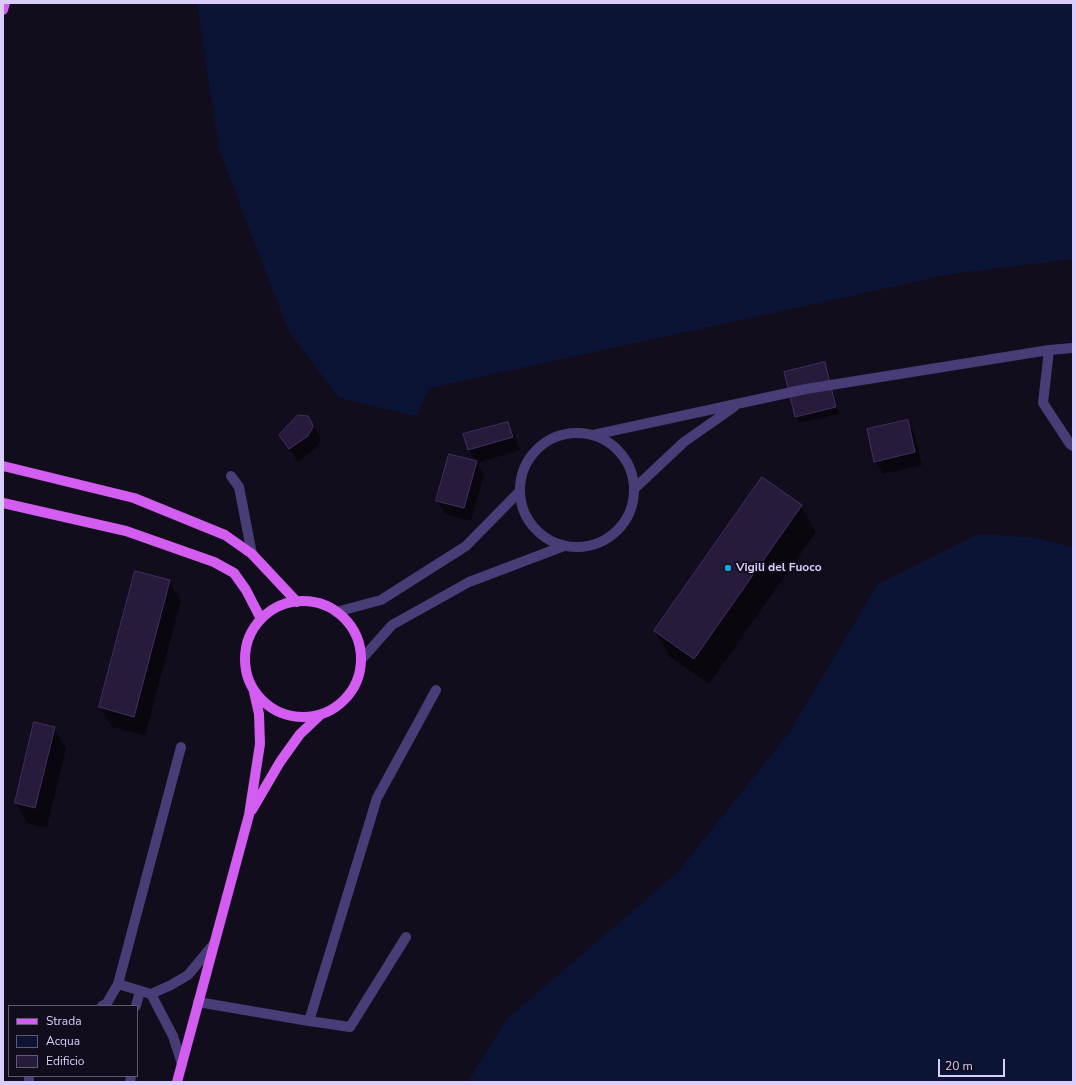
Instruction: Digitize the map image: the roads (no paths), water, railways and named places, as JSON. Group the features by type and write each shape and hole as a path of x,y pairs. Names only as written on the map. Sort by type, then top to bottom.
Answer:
{"main road":[{"path":"5,465 134,498 225,535 252,554 297,602"},
{"path":"3,503 126,531 214,562 234,573 246,590 261,619"},
{"path":"177,1082 249,816 260,744 259,714 246,667 245,654 248,642 253,630 261,619 284,605 297,602 311,602 324,606 336,612 346,621 354,633 359,646 361,660 357,677 349,693 341,703 320,715 296,717 283,714 267,705 254,692"},
{"path":"249,816 280,762 300,734 320,715"}],"lane":[{"path":"593,434 806,389 1049,350 1073,348"},
{"path":"1049,350 1043,403 1070,444 1073,446"},
{"path":"634,489 684,442 738,404"},
{"path":"580,432 593,434 604,439 623,455 629,465 634,489 633,502 622,525 613,534 602,541 590,546 577,547 564,546 552,542 542,536 533,527 526,516 521,505 519,492 520,479 525,466 532,454 541,444 553,437 566,433 580,432"},
{"path":"231,476 239,488 252,554"},
{"path":"336,612 381,600 466,546 519,492"},
{"path":"361,660 392,624 469,582 564,546"},
{"path":"309,1021 377,798 436,690"},
{"path":"103,1005 107,1002 118,984 181,748"},
{"path":"198,1002 350,1027 406,937"},
{"path":"118,984 151,994 188,975 213,945"},
{"path":"136,1005 140,991"},
{"path":"151,994 173,1036 182,1064"}],"water":[{"path":"197,3 1073,3 1073,259 951,274 429,388 417,416 339,398 288,330 219,149"},
{"path":"979,534 1038,538 1073,548 1073,1082 468,1082 506,1020 678,872 790,732 877,585"}],"place":[{"name":"Vigili del Fuoco","path":"728,568"}]}
